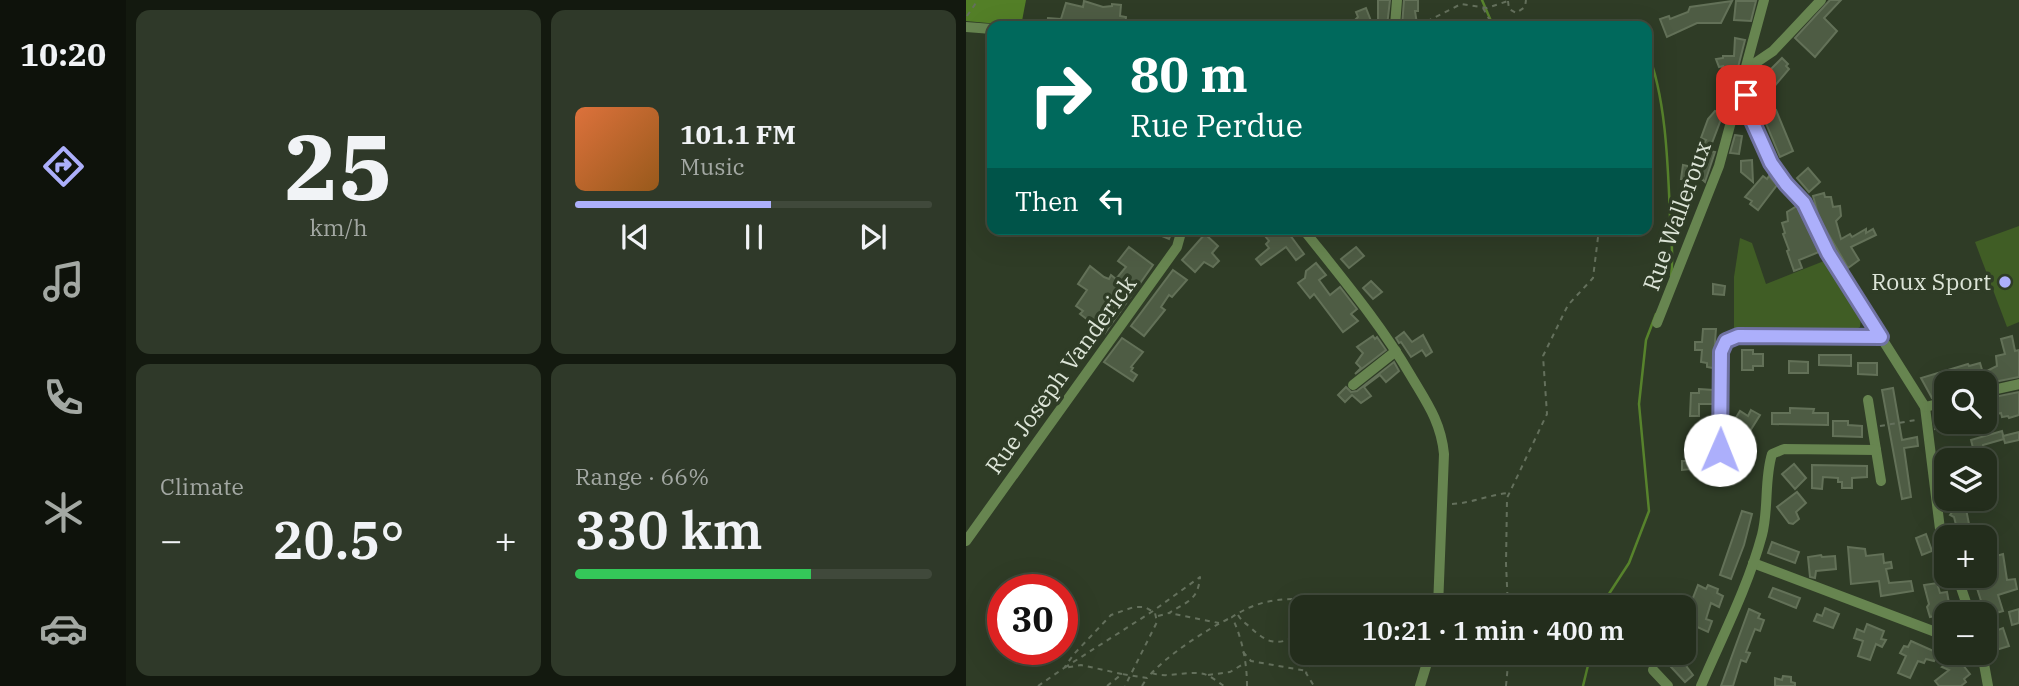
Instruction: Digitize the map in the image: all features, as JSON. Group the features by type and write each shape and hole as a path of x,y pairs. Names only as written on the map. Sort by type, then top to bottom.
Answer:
{"street":[{"path":"1395,21 1397,0"},
{"name":"Rue Walleroux","path":"1657,323 1719,166 1764,0"},
{"path":"1821,0 1773,51 1744,72 1749,114 1771,163 1804,203 1828,253 1925,407 1940,525"},
{"path":"966,27 987,29"},
{"name":"Rue Joseph Vanderick","path":"966,541 1177,247 1180,235"},
{"path":"1308,235 1380,326 1434,414 1442,434 1438,595"},
{"path":"1720,450 1721,352 1726,341 1738,336 1881,337"},
{"path":"1353,386 1396,351"},
{"path":"1997,389 2019,384"},
{"path":"1868,400 1881,481"},
{"path":"1925,407 1934,405"},
{"path":"1701,686 1753,564 1766,520 1772,454 1784,449 1876,450"},
{"path":"1753,564 1934,631"},
{"path":"1420,686 1426,665"},
{"path":"1984,665 1988,686"},
{"path":"1653,670 1668,686"}],"path":[{"path":"966,18 978,0"},
{"path":"1428,21 1461,4 1485,8 1509,0 1509,9 1516,13 1525,7 1525,0"},
{"path":"1485,8 1491,21"},
{"path":"1507,595 1507,498 1547,414 1542,356 1568,305 1593,278 1597,235"},
{"path":"1872,427 1919,419"},
{"path":"1442,504 1466,503 1487,495 1509,493"},
{"path":"1038,686 1200,577 1199,590 1195,596 1170,613 1157,617"},
{"path":"1142,686 1161,662 1219,623 1249,606 1290,599"},
{"path":"1064,668 1111,615 1134,607 1145,607 1153,611 1157,622 1125,686"},
{"path":"1170,613 1219,623"},
{"path":"1237,614 1255,632 1270,641 1282,642 1290,639"},
{"path":"1232,617 1240,633 1246,662 1247,686"},
{"path":"1242,651 1251,661 1307,671"},
{"path":"1152,673 1162,676 1193,673 1207,675 1230,672 1246,662"},
{"path":"1064,668 1082,664 1130,677 1147,678"},
{"path":"1309,665 1307,671 1314,686"},
{"path":"1506,686 1508,665"},
{"path":"1107,686 1122,674"},
{"path":"1207,675 1224,686"}],"green space":[{"path":"966,0 1026,0 1022,21 966,21"},
{"name":"Roux Sport","path":"2019,226 2019,322 2007,327 1975,242"},
{"path":"1740,238 1752,243 1766,284 1824,261 1861,318 1860,327 1853,331 1734,329 1734,277"}],"building":[{"path":"1378,0 1390,0 1388,21 1378,21"},
{"path":"1404,0 1418,0 1418,11 1415,11 1417,21 1402,21"},
{"path":"1830,0 1841,0 1824,18 1837,31 1815,57 1795,38"},
{"path":"1084,1 1103,7 1121,5 1120,16 1126,17 1126,21 1048,21 1048,18 1061,19 1066,3 1083,7"},
{"path":"1732,1 1721,23 1697,23 1667,37 1660,19 1669,16 1670,19 1688,12 1690,7"},
{"path":"1736,1 1756,1 1751,21 1734,20"},
{"path":"1366,8 1371,21 1354,21 1358,17 1356,12"},
{"path":"1735,38 1745,40 1733,87 1722,87 1726,75 1720,78 1723,66 1719,67 1716,59 1734,56"},
{"path":"1782,58 1789,69 1772,89 1761,79"},
{"path":"1776,110 1793,151 1780,157 1762,114"},
{"path":"1715,111 1723,114 1709,151 1715,152 1705,182 1681,179 1683,165 1697,168 1706,140 1701,138 1708,119"},
{"path":"1735,135 1742,136 1739,154 1730,153"},
{"path":"1752,160 1753,182 1741,172 1741,161"},
{"path":"1808,168 1820,182 1809,192 1797,178"},
{"path":"1763,176 1767,179 1769,176 1777,185 1758,210 1750,204 1752,201 1745,197"},
{"path":"1824,193 1825,197 1831,197 1833,207 1840,206 1841,216 1836,221 1841,239 1850,234 1852,237 1866,229 1866,233 1873,229 1876,235 1851,247 1859,260 1848,268 1819,218 1813,196"},
{"path":"1797,206 1819,252 1799,260 1802,268 1794,271 1782,223 1788,221 1787,212"},
{"path":"1204,235 1218,246 1212,253 1219,261 1213,267 1204,262 1195,272 1182,260"},
{"path":"1290,235 1304,254 1296,260 1286,247 1261,265 1256,259 1269,248 1266,244 1269,241 1265,236"},
{"path":"1129,247 1153,265 1105,333 1080,314 1083,311 1076,306 1087,290 1078,284 1090,266 1104,277 1109,279 1111,275 1116,279 1126,267 1118,261"},
{"path":"1356,247 1364,256 1349,268 1341,259"},
{"path":"1316,263 1326,275 1319,280 1330,295 1340,287 1357,309 1351,314 1358,321 1343,332 1314,294 1310,298 1298,283"},
{"path":"1173,270 1187,280 1172,297 1169,295 1161,307 1165,310 1144,336 1131,326"},
{"path":"1371,281 1382,292 1373,299 1363,288"},
{"path":"1713,284 1725,286 1724,295 1713,294"},
{"path":"1703,329 1716,329 1713,368 1701,362 1702,350 1695,350 1695,342 1702,342"},
{"path":"1404,332 1412,342 1423,335 1432,352 1426,356 1422,350 1411,357 1396,338"},
{"path":"1373,336 1375,339 1377,337 1386,350 1355,374 1361,368 1356,363 1363,353 1357,347"},
{"path":"2012,336 2015,351 2019,350 2019,377 1997,381 1997,371 1987,371 1997,366 1996,356 2005,354 2001,339"},
{"path":"1122,338 1143,352 1131,367 1131,371 1137,375 1133,381 1104,362"},
{"path":"1742,350 1763,354 1763,366 1742,370"},
{"path":"1819,355 1851,355 1851,366 1819,365"},
{"path":"1789,361 1808,362 1808,373 1789,373"},
{"path":"1394,362 1399,371 1386,382 1380,375 1364,387 1371,396 1361,403 1352,395 1345,402 1338,395 1346,387 1351,392 1357,391"},
{"path":"1858,363 1877,363 1877,375 1858,374"},
{"path":"1980,363 1982,371 1944,371 1968,364"},
{"path":"1934,374 1934,398 1932,398 1921,378"},
{"path":"1893,388 1902,440 1917,437 1918,446 1904,448 1911,497 1902,499 1882,390"},
{"path":"1699,389 1713,390 1713,404 1699,404 1699,416 1690,416 1691,393 1699,393"},
{"path":"2019,392 2019,415 2009,418 2002,417 2001,413 1997,414 1997,396"},
{"path":"1790,408 1814,409 1813,413 1828,413 1828,425 1772,424 1772,413 1790,413"},
{"path":"1751,410 1760,415 1750,431 1734,421 1740,411 1748,416"},
{"path":"1833,421 1848,421 1848,425 1862,426 1862,437 1833,436"},
{"path":"1701,429 1713,430 1712,470 1682,470 1682,461 1689,461 1690,439 1701,439"},
{"path":"2002,431 2004,439 1983,445 1983,448 1973,448 1971,440"},
{"path":"2019,432 2019,440 2005,443 2003,436"},
{"path":"1739,458 1748,465 1736,480 1727,473"},
{"path":"1794,464 1806,478 1795,489 1782,474"},
{"path":"1812,465 1867,466 1867,477 1852,478 1852,488 1842,488 1842,482 1838,482 1838,478 1823,477 1822,489 1812,488"},
{"path":"1797,492 1806,503 1796,512 1799,519 1793,524 1789,523 1777,507"},
{"path":"1742,511 1752,514 1731,579 1720,575"},
{"path":"1953,511 1966,511 1969,525 1956,525 1954,517 1950,515"},
{"path":"1926,534 1932,551 1922,555 1916,538"},
{"path":"1772,542 1799,552 1795,563 1768,553"},
{"path":"1848,547 1865,549 1866,556 1883,554 1884,563 1891,562 1892,568 1886,569 1889,583 1911,581 1913,591 1881,596 1879,581 1851,584"},
{"path":"2003,554 2007,580 2015,579 2017,589 1998,595 2003,611 1997,613 1997,602 1981,602 1977,588 1997,588 1997,556"},
{"path":"1835,556 1836,569 1816,571 1815,578 1810,577 1808,557"},
{"path":"1934,583 1934,588 1938,588 1940,593 1947,592 1949,602 1934,602 1934,616 1930,617 1924,585"},
{"path":"1698,585 1706,589 1708,585 1718,589 1717,593 1723,596 1719,607 1711,603 1706,619 1712,621 1708,632 1696,626 1694,595"},
{"path":"1773,588 1800,598 1796,608 1769,597"},
{"path":"1825,608 1839,614 1833,628 1814,621 1817,614 1822,616"},
{"path":"1749,609 1760,614 1758,618 1764,620 1760,631 1755,629 1746,652 1750,653 1746,662 1741,660 1733,686 1721,686"},
{"path":"2019,609 2019,623 2012,625 2009,612"},
{"path":"1867,624 1884,631 1881,639 1886,640 1882,647 1876,644 1870,660 1858,656 1863,641 1854,638 1857,629 1864,632"},
{"path":"2003,628 2009,646 1997,650 1997,630"},
{"path":"1911,641 1934,651 1934,661 1918,661 1910,678 1898,673 1906,656 1900,653 1904,646 1908,647"},
{"path":"1669,665 1686,665 1693,675 1685,682"},
{"path":"1963,665 1970,674 1961,686 1939,686 1935,681 1949,670 1942,667"},
{"path":"1783,676 1791,677 1795,686 1775,686 1775,678 1782,680"}],"waterway":[{"path":"1482,0 1491,21"},
{"path":"1652,66 1665,132 1672,246 1671,276"},
{"path":"1608,595 1629,563 1649,511 1639,404 1646,340 1656,314"},
{"path":"1583,686 1588,665"}],"place":[{"name":"Roux Sport","path":"2005,282"}],"route":[{"path":"1720,450 1721,352 1726,341 1738,336 1881,337 1828,253 1804,203 1771,163 1749,114 1746,95"}]}
